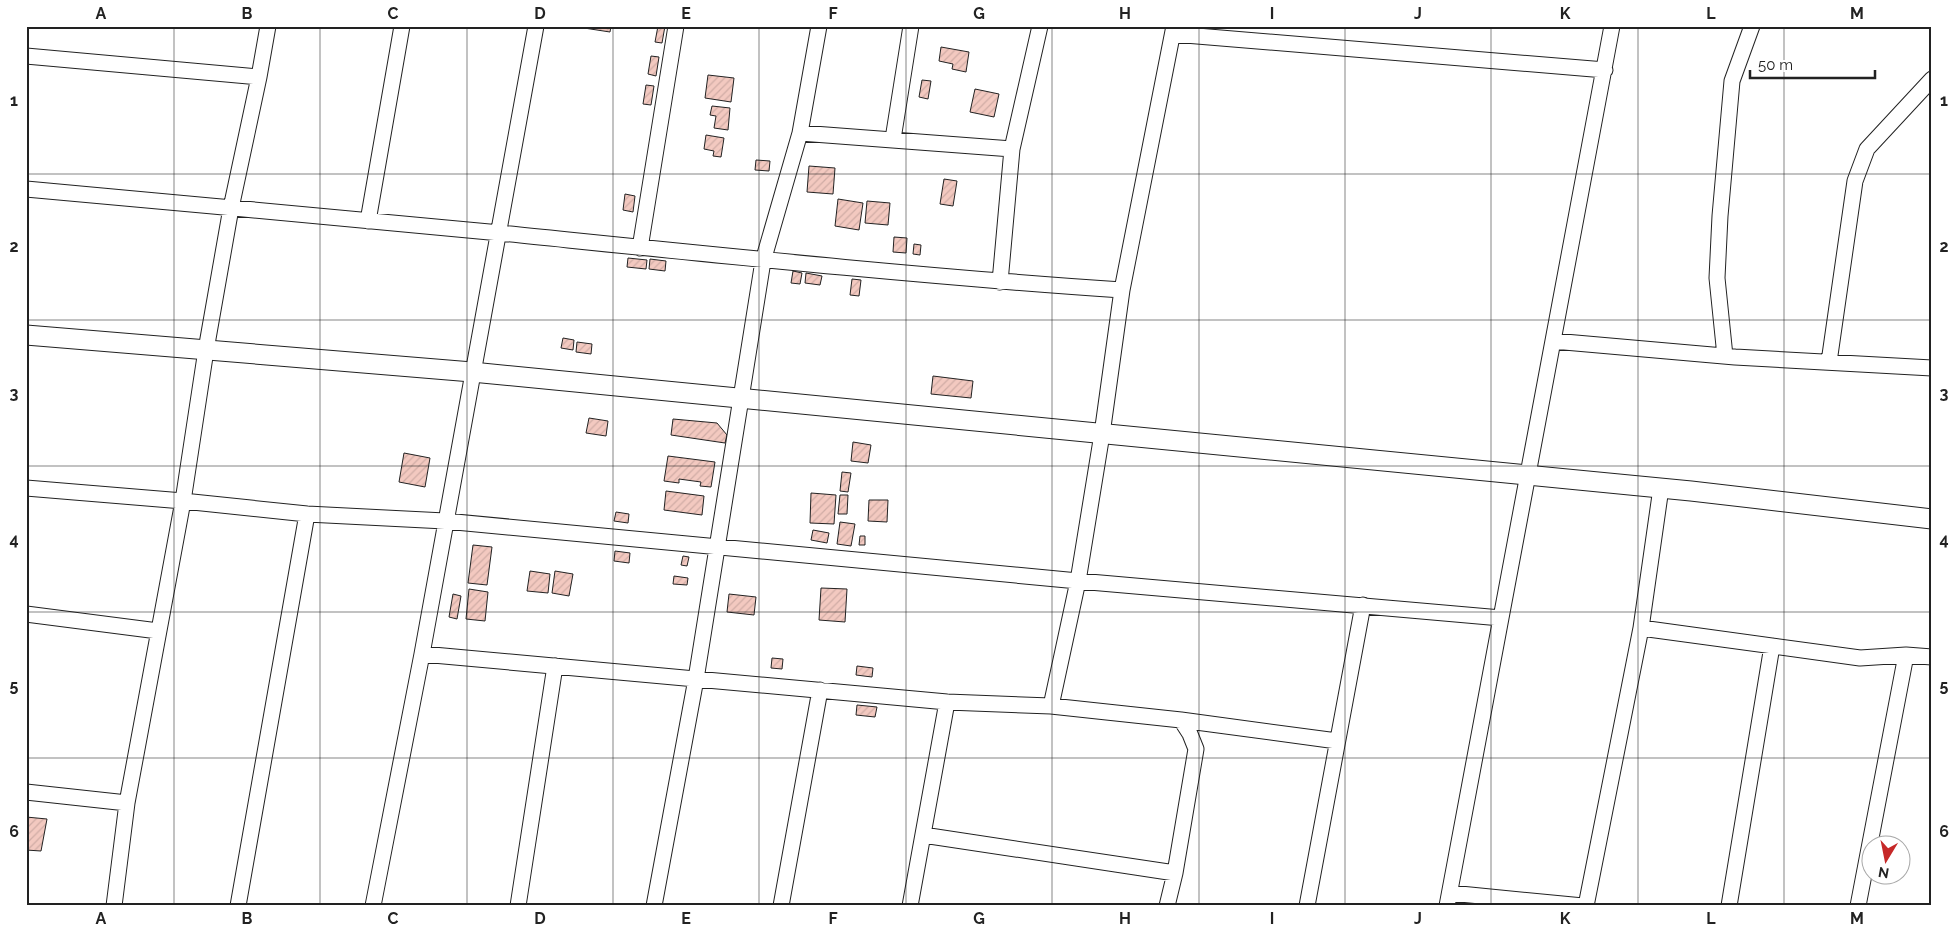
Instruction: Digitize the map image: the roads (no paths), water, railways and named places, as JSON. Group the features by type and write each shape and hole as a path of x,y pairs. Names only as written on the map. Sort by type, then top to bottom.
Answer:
{"street":[{"path":"114,906 127,803 183,500 206,350 231,208 268,26"},
{"path":"368,221 402,26"},
{"path":"373,906 422,654 536,26"},
{"path":"640,248 676,26"},
{"path":"654,906 696,679 763,261 800,133 819,26"},
{"path":"893,139 911,26"},
{"path":"1000,282 1012,149 1040,26"},
{"path":"1612,26 1448,899 1585,906 1641,628 1661,488"},
{"path":"1725,356 1717,278 1720,216 1732,82 1752,26"},
{"path":"1051,706 1078,581 1102,434 1122,290 1173,30 1605,70"},
{"path":"26,56 259,77"},
{"path":"1829,362 1855,181 1867,149 1932,79"},
{"path":"800,133 1012,149"},
{"path":"26,189 498,233 763,261 1000,282 1122,290"},
{"path":"26,335 472,372 1661,488 1932,519"},
{"path":"1553,342 1725,356 1932,368"},
{"path":"26,488 183,500 307,514 445,520 1078,581 1501,618"},
{"path":"238,906 307,514"},
{"path":"1306,906 1363,605"},
{"path":"26,614 158,631"},
{"path":"1641,628 1860,658 1906,655 1932,657"},
{"path":"1729,906 1772,646"},
{"path":"422,654 947,702 1051,706 1180,720 1337,741"},
{"path":"1858,906 1906,655"},
{"path":"518,906 555,666"},
{"path":"781,906 820,690"},
{"path":"910,906 947,702"},
{"path":"1167,906 1175,873 1196,750 1190,734 1180,720"},
{"path":"26,792 127,803"},
{"path":"923,836 1175,873"}]}
